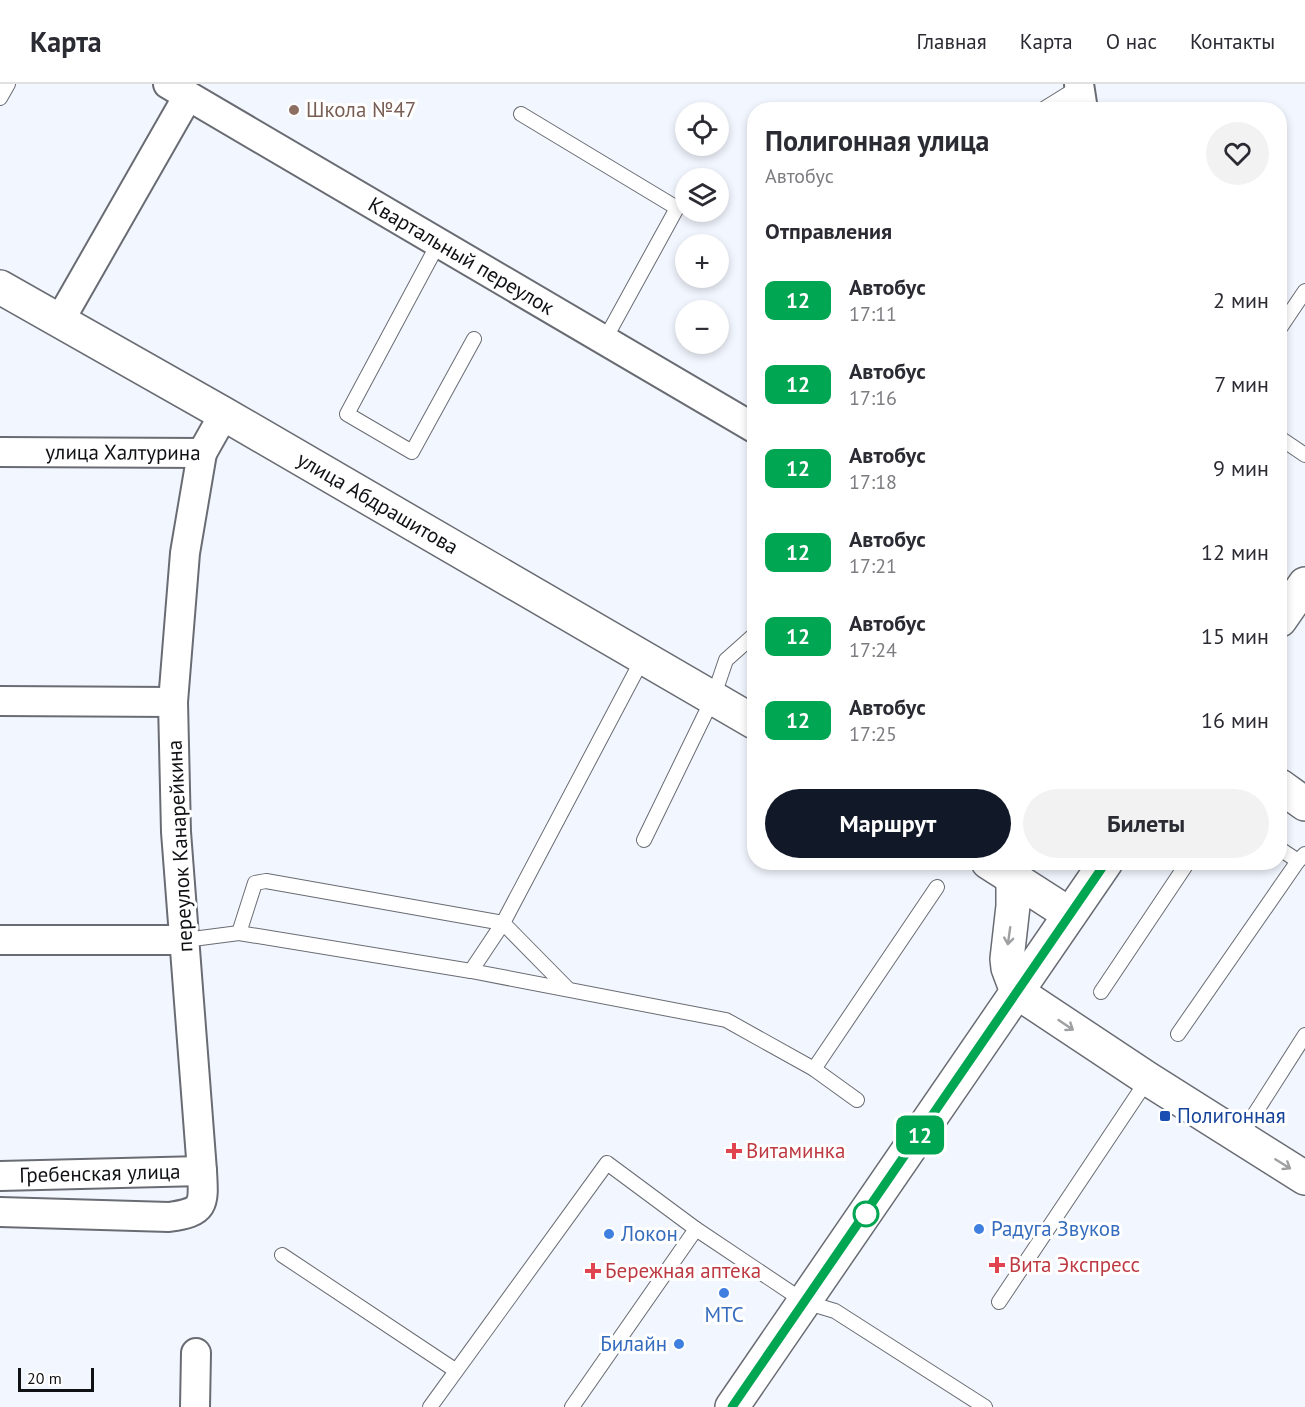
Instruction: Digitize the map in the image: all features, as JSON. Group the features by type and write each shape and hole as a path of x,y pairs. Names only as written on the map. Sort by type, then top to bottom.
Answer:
{"main road":[{"name":"улица Абдрашитова","path":"0,287 224,414 747,718"},
{"path":"1287,610 1305,584"},
{"path":"1287,791 1305,804"},
{"path":"1001,870 1069,914"},
{"path":"1001,870 1013,906 1007,959 1017,992 1148,1079 1305,1178"},
{"path":"732,1407 1100,870"}],"street":[{"name":"Квартальный переулок","path":"178,90 747,424"},
{"path":"60,320 178,90"},
{"name":"улица Халтурина","path":"0,452 202,453 224,414"},
{"name":"переулок Канарейкина","path":"169,1217 190,1214 200,1206 203,1192 176,832 173,702 185,553 202,453"},
{"path":"0,701 173,702"},
{"path":"0,940 185,940"},
{"name":"Гребенская улица","path":"0,1176 202,1171"},
{"name":"Гребенская улица","path":"0,1212 169,1217"},
{"path":"195,1407 196,1353"}],"lane":[{"path":"0,98 9,84"},
{"path":"1061,102 1080,94"},
{"path":"521,114 677,208 604,341"},
{"path":"438,244 347,414 412,452 474,339"},
{"path":"1287,318 1305,291"},
{"path":"1287,443 1305,455"},
{"path":"644,840 713,698 726,660 747,641"},
{"path":"471,971 503,923 643,658"},
{"path":"1178,1034 1301,857"},
{"path":"1101,992 1183,870"},
{"path":"239,933 255,883 266,881 503,923 568,988"},
{"path":"814,1069 937,887"},
{"path":"185,940 239,933 568,988 726,1020 814,1069 857,1100"},
{"path":"1240,1137 1305,1035"},
{"path":"999,1302 1148,1079"},
{"path":"430,1407 607,1163 696,1229 805,1302 835,1311 984,1407"},
{"path":"572,1407 696,1229"},
{"path":"282,1255 456,1370"}],"bus line":[{"name":"12","path":"732,1407 1100,870"}],"place":[{"name":"Школа №47","path":"294,110"},
{"name":"Полигонная","path":"1165,1116"},
{"name":"Витаминка","path":"734,1151"},
{"name":"Радуга Звуков","path":"979,1229"},
{"name":"Локон","path":"609,1234"},
{"name":"Вита Экспресс","path":"997,1265"},
{"name":"Бережная аптека","path":"593,1271"},
{"name":"МТС","path":"724,1293"},
{"name":"Билайн","path":"679,1344"}]}
